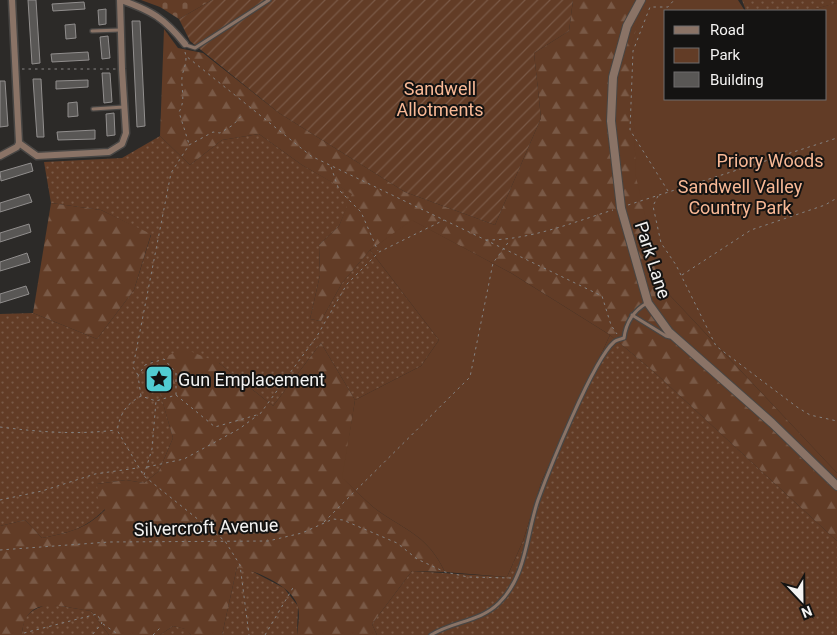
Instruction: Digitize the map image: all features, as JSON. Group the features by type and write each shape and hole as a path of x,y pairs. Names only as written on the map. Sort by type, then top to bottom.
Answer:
{"street":[{"path":"12,0 19,143"},
{"path":"19,143 37,156 114,150 126,138 120,0 143,8 167,22 185,44"},
{"name":"Park Lane","path":"641,0 627,26 613,77 611,121 621,208 648,303 673,336 772,423 837,486"},
{"path":"0,156 9,152 19,143"}],"lane":[{"path":"185,44 195,48 269,0"},
{"path":"92,31 121,30"},
{"path":"93,109 124,107"},
{"path":"431,635 486,614 500,603 516,578 530,538 538,502 596,369 614,342 624,338 625,326 632,315 648,303"},
{"path":"632,315 666,336 673,336"}],"path":[{"path":"669,192 630,130 630,86 633,51 650,7 668,7 674,0"},
{"path":"185,44 186,68 182,74 184,103 179,112 189,145"},
{"path":"186,56 312,156 602,296 611,325 617,334 624,338"},
{"path":"14,69 122,69"},
{"path":"140,396 138,376 133,367 171,173 189,145 212,132 220,133 233,125 243,114"},
{"path":"486,240 510,240 621,208 837,138"},
{"path":"331,165 339,190 361,212 379,252"},
{"path":"659,195 653,206 660,237 682,276 716,346 721,352 797,408 810,415 837,422"},
{"path":"682,276 751,230 825,205 837,198"},
{"path":"147,467 184,459 239,429 260,414 317,336 347,284 379,252 444,220"},
{"path":"322,524 470,377 493,263 510,240"},
{"path":"138,376 145,365 164,359 176,374 176,395 214,427 260,414"},
{"path":"176,395 156,401 140,396 129,403 122,413 118,430 144,476 225,541 240,565 249,635"},
{"path":"144,476 152,449 156,401"},
{"path":"0,427 55,434 87,434 118,430"},
{"path":"0,500 42,491 95,474 138,468"},
{"name":"Silvercroft Avenue","path":"0,550 109,542 268,541 302,533 333,519 342,520 397,543 417,560 445,572 468,577 516,578"},
{"path":"265,635 294,586"},
{"path":"24,633 96,614 102,623 118,635"},
{"path":"92,635 102,623"},
{"path":"153,635 160,628"}],"green space":[{"path":"141,0 212,0 179,19 160,7"},
{"name":"Sandwell Allotments","path":"212,0 573,0 569,31 534,53 541,118 495,225 405,192 279,113 190,41 179,19"},
{"name":"Priory Woods","path":"573,0 644,0 641,10 664,11 664,100 827,100 827,10 812,10 837,3 837,198 662,287 837,473 837,541 653,371 610,335 511,273 413,221 370,250 342,283 321,321 310,319 320,275 319,245 339,226 352,194 302,165 259,134 222,140 190,165 160,136 164,29 178,48 203,53 279,113 405,192 495,225 541,118 534,53 569,31"},
{"name":"Sandwell Valley Country Park","path":"644,0 738,0 744,10 664,10 664,100 827,100 827,10 812,10 837,3 837,473 662,287 636,177 631,48"},
{"path":"742,0 837,0 837,3 812,10 746,10"},
{"path":"259,134 302,165 353,194 339,226 319,245 320,275 310,319 321,321 342,283 370,250 439,340 421,366 355,400 321,343 273,406 219,363 151,361 173,438 159,471 144,483 126,480 97,484 105,509 90,522 69,532 42,538 25,520 0,526 0,314 33,313 97,339 134,290 151,235 101,210 51,203 44,162 122,158 160,136 190,165 222,140"},
{"path":"51,203 101,210 151,234 134,290 97,339 33,313"},
{"path":"412,220 511,273 610,335 542,480 523,541 507,577 445,572 424,542 368,503 342,478 355,400 421,366 439,340 370,250"},
{"path":"610,335 653,371 837,541 837,635 377,635 372,624 412,571 507,577 523,541 542,480"},
{"path":"321,343 355,400 343,478 368,503 424,542 445,572 412,571 372,624 377,635 297,635 298,607 295,599 289,592 263,576 237,567 222,635 191,635 185,629 173,626 160,635 109,635 91,611 47,606 38,608 30,613 25,622 22,635 0,635 0,526 25,520 42,538 76,529 90,522 105,510 98,499 97,484 126,480 144,483 159,471 173,438 151,362 185,349 219,363 273,406"},
{"path":"240,565 284,588 298,606 297,635 222,635 237,567"},
{"path":"48,604 91,611 109,635 22,635 24,622 29,614"},
{"path":"173,626 186,629 191,635 160,635"}],"building":[{"path":"28,0 36,0 40,63 32,64"},
{"path":"84,2 85,9 53,11 52,4"},
{"path":"106,9 106,24 99,25 98,10"},
{"path":"132,21 140,21 145,126 137,127"},
{"path":"75,24 76,38 66,39 65,25"},
{"path":"108,36 110,58 102,59 100,37"},
{"path":"88,52 89,60 52,62 51,54"},
{"path":"102,73 110,73 112,102 104,103"},
{"path":"33,79 41,79 44,137 37,137"},
{"path":"88,80 88,87 56,89 56,81"},
{"path":"0,81 5,81 8,126 0,127"},
{"path":"77,102 78,116 68,117 68,103"},
{"path":"114,113 115,135 107,136 106,114"},
{"path":"95,130 95,139 58,140 57,132"},
{"path":"31,163 33,171 1,181 0,172"},
{"path":"29,194 32,202 0,212 0,203"},
{"path":"29,224 31,232 0,242 0,233"},
{"path":"27,253 30,262 0,271 0,262"},
{"path":"26,286 29,294 0,303 0,294"}],"place":[{"name":"Gun Emplacement","path":"159,379"}]}
